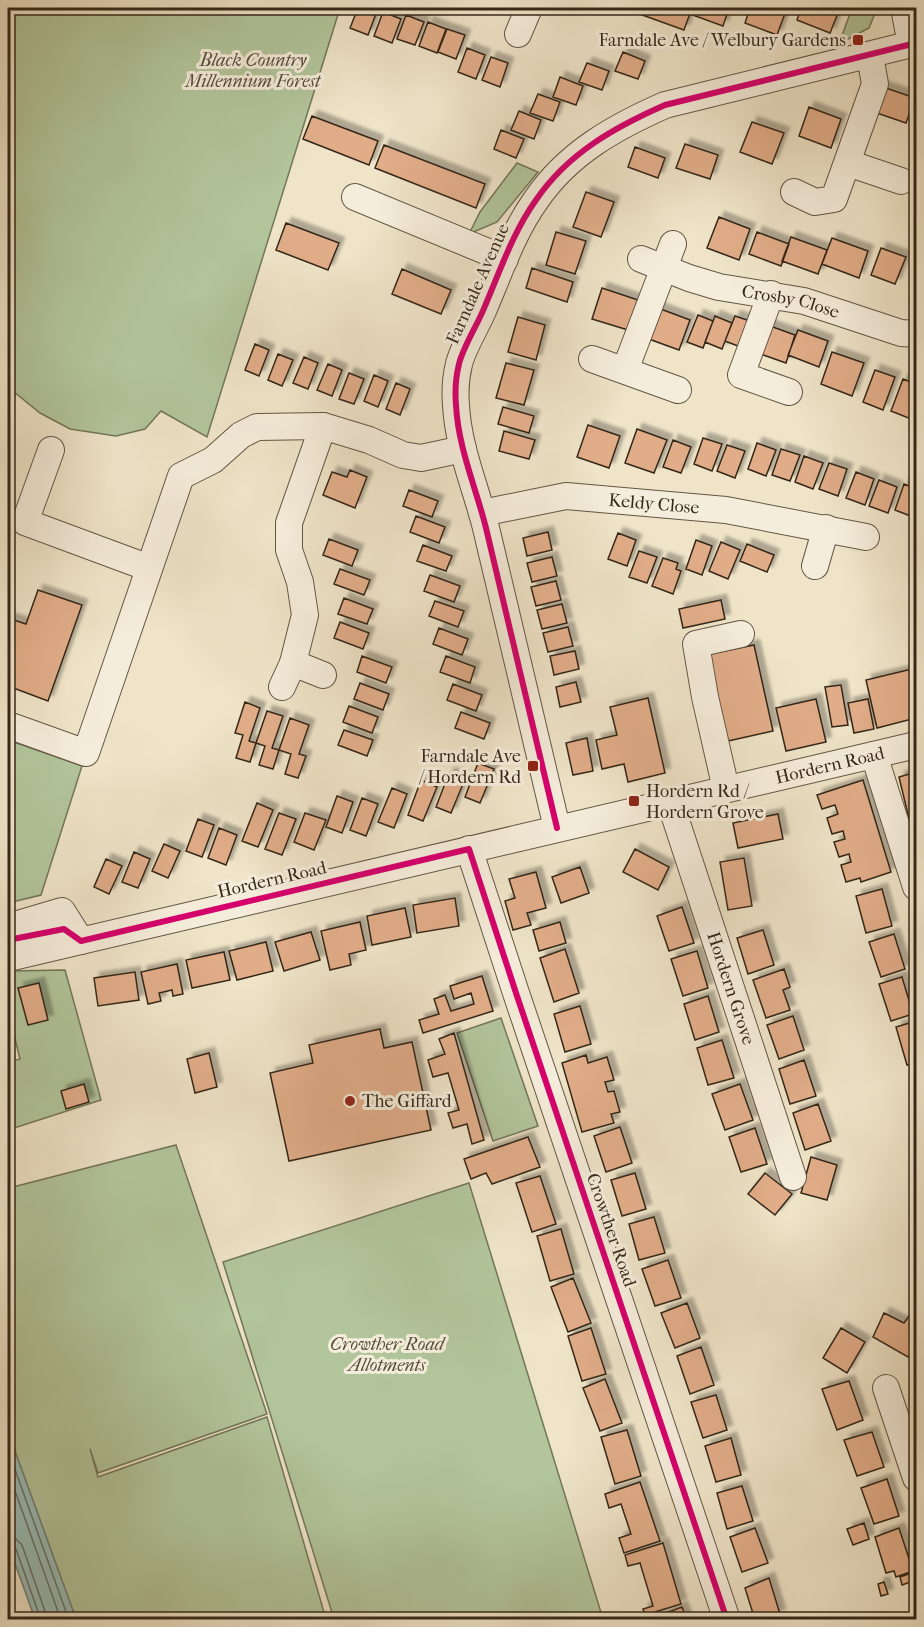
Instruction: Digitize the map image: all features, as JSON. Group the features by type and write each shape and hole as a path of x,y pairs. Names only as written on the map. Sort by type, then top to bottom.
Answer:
{"street":[{"path":"518,34 527,8"},
{"path":"904,8 914,44"},
{"name":"Farndale Avenue","path":"557,828 482,513 464,449 456,405 459,364 506,259 535,200 551,180 579,153 606,133 665,105 914,44"},
{"path":"794,192 815,202 834,199 875,84 870,56"},
{"path":"848,163 901,181"},
{"path":"354,197 506,259"},
{"path":"625,370 652,264 673,244"},
{"name":"Crosby Close","path":"652,264 719,287 804,301 902,333 916,334"},
{"path":"771,294 741,375 789,392"},
{"path":"592,359 678,390"},
{"path":"282,687 293,663 305,615 300,582 289,550 289,523 323,426"},
{"path":"8,725 86,753 181,476 213,460 241,435 257,427 323,426 369,440 403,455 421,458 464,449"},
{"path":"51,450 25,522 149,568"},
{"name":"Keldy Close","path":"482,513 566,496 726,510 866,537"},
{"path":"815,566 826,528"},
{"path":"726,789 705,697 696,644 741,634"},
{"path":"293,663 323,675"},
{"name":"Hordern Road","path":"8,958 916,745"},
{"path":"874,755 916,887"},
{"name":"Hordern Grove","path":"670,802 793,1177"},
{"name":"Crowther Road","path":"469,849 727,1620"},
{"path":"8,927 62,911 81,941"},
{"path":"886,1388 916,1478"}],"green space":[{"name":"Black Country Millennium Forest","path":"8,8 340,8 207,437 161,411 145,429 116,436 70,429 40,413 8,387"},
{"path":"852,8 877,8 869,28 839,44"},
{"path":"517,163 538,172 497,222 469,234 480,212"},
{"path":"8,740 82,766 41,895 8,903"},
{"path":"65,970 101,1100 8,1130 8,1062 20,1059 8,1010 8,971"},
{"path":"501,1018 538,1126 493,1141 457,1033"},
{"path":"176,1145 267,1414 98,1473 90,1449 98,1477 267,1417 326,1619 76,1619 8,1432 8,1183 9,1188"},
{"name":"Crowther Road Allotments","path":"469,1183 603,1619 334,1619 223,1262"}],"water":[{"path":"8,1432 76,1619 35,1619 8,1544"}],"building":[{"path":"358,8 377,11 368,35 350,28"},
{"path":"636,8 692,8 684,30 634,12"},
{"path":"692,8 729,8 723,26 690,14"},
{"path":"750,8 787,8 777,35 745,23"},
{"path":"801,8 840,8 830,33 797,20"},
{"path":"383,12 401,19 392,43 374,36"},
{"path":"406,15 424,22 415,45 397,39"},
{"path":"428,22 446,29 437,53 419,46"},
{"path":"447,29 465,35 456,59 438,52"},
{"path":"467,48 485,55 476,79 458,72"},
{"path":"623,52 645,61 638,79 615,71"},
{"path":"491,57 508,63 500,87 482,80"},
{"path":"587,63 609,71 602,90 579,82"},
{"path":"560,77 583,86 576,105 553,97"},
{"path":"880,86 915,98 906,123 871,111"},
{"path":"538,94 560,102 553,121 530,113"},
{"path":"916,94 916,115 910,113"},
{"path":"809,107 841,119 831,148 799,136"},
{"path":"519,111 541,120 534,139 511,130"},
{"path":"312,116 378,141 369,165 303,139"},
{"path":"752,122 784,133 772,164 740,152"},
{"path":"501,130 524,139 516,158 494,149"},
{"path":"685,144 718,155 710,179 676,168"},
{"path":"384,145 485,184 476,208 375,168"},
{"path":"635,147 665,158 658,178 628,167"},
{"path":"586,192 614,202 601,237 573,227"},
{"path":"719,217 750,229 739,260 707,248"},
{"path":"286,223 339,243 328,270 276,250"},
{"path":"556,232 586,241 575,274 546,265"},
{"path":"757,232 789,244 781,266 749,254"},
{"path":"791,237 827,250 818,274 782,261"},
{"path":"832,238 868,251 859,278 822,264"},
{"path":"881,248 906,257 895,284 871,275"},
{"path":"532,268 573,282 567,302 526,288"},
{"path":"402,269 451,290 441,314 392,294"},
{"path":"602,288 638,300 628,330 592,319"},
{"path":"658,308 690,320 679,350 646,338"},
{"path":"698,315 713,321 703,348 687,342"},
{"path":"715,316 732,323 722,349 705,342"},
{"path":"735,316 753,322 743,348 725,341"},
{"path":"518,317 545,325 536,360 508,352"},
{"path":"762,323 795,335 786,363 752,351"},
{"path":"798,330 828,341 819,367 788,355"},
{"path":"255,344 269,350 259,376 245,370"},
{"path":"832,352 864,363 852,396 821,384"},
{"path":"278,354 293,360 282,386 268,380"},
{"path":"304,357 318,363 308,389 293,383"},
{"path":"506,363 534,370 524,405 496,398"},
{"path":"328,364 342,370 332,396 317,390"},
{"path":"875,370 895,377 883,410 863,402"},
{"path":"349,373 364,379 354,404 339,399"},
{"path":"374,375 388,381 378,407 364,401"},
{"path":"903,379 916,384 916,421 891,411"},
{"path":"396,383 410,389 400,415 386,409"},
{"path":"503,407 534,416 529,433 498,424"},
{"path":"588,425 620,436 609,468 577,457"},
{"path":"637,429 667,440 654,473 625,463"},
{"path":"504,431 535,440 529,459 499,451"},
{"path":"703,438 722,444 712,471 694,464"},
{"path":"673,440 691,447 681,473 663,467"},
{"path":"757,443 776,450 766,476 748,469"},
{"path":"727,445 745,451 735,478 717,471"},
{"path":"781,449 800,455 790,481 772,475"},
{"path":"804,456 823,463 813,489 795,482"},
{"path":"829,463 847,469 838,496 819,489"},
{"path":"350,470 367,477 355,508 323,495 332,472 347,477"},
{"path":"856,472 874,479 865,505 846,498"},
{"path":"879,480 897,487 888,513 869,506"},
{"path":"904,484 916,489 916,507 913,517 895,510"},
{"path":"409,490 438,501 432,517 403,506"},
{"path":"416,516 445,527 439,543 410,532"},
{"path":"548,532 552,550 527,556 523,538"},
{"path":"618,533 636,540 627,566 608,559"},
{"path":"329,539 358,550 352,566 323,555"},
{"path":"696,540 712,546 702,575 686,569"},
{"path":"721,542 740,550 728,579 709,571"},
{"path":"747,544 774,555 767,572 740,561"},
{"path":"423,545 452,556 446,571 417,561"},
{"path":"639,551 657,557 647,583 629,577"},
{"path":"552,557 557,576 532,582 527,563"},
{"path":"663,558 678,563 676,569 681,571 673,594 652,586"},
{"path":"340,569 370,580 364,595 334,584"},
{"path":"430,575 460,586 454,602 424,591"},
{"path":"556,581 561,600 536,606 531,587"},
{"path":"38,590 82,605 48,701 8,686 8,618 26,624"},
{"path":"344,598 373,609 367,624 338,614"},
{"path":"721,600 725,619 683,628 679,609"},
{"path":"435,601 464,611 458,627 429,616"},
{"path":"562,604 567,623 542,629 537,610"},
{"path":"340,622 369,633 363,649 334,638"},
{"path":"568,627 573,646 548,652 543,633"},
{"path":"439,628 468,639 462,655 433,644"},
{"path":"754,645 773,731 719,743 700,656"},
{"path":"575,651 579,669 554,675 550,656"},
{"path":"362,656 392,667 386,683 357,672"},
{"path":"446,656 475,667 470,683 440,672"},
{"path":"916,668 916,718 877,728 866,680"},
{"path":"576,682 581,702 560,707 556,687"},
{"path":"360,683 389,694 383,710 354,699"},
{"path":"453,684 482,695 476,711 447,700"},
{"path":"841,685 848,725 832,727 825,687"},
{"path":"648,698 665,773 628,782 624,764 602,769 596,740 617,735 610,707"},
{"path":"816,699 826,742 786,751 776,708"},
{"path":"868,699 874,729 854,733 848,703"},
{"path":"245,702 260,708 249,741 256,743 250,762 236,758 243,735 235,733"},
{"path":"349,706 378,717 372,733 343,722"},
{"path":"267,711 283,716 272,748 279,750 273,769 259,765 265,746 256,743"},
{"path":"461,712 490,723 484,739 455,728"},
{"path":"290,718 309,725 299,754 306,756 298,778 285,774 291,754 279,750"},
{"path":"344,730 373,740 367,756 338,745"},
{"path":"587,738 593,771 573,775 566,743"},
{"path":"478,763 494,769 480,803 465,797"},
{"path":"916,772 916,844 915,844 899,777"},
{"path":"449,773 465,779 451,813 436,807"},
{"path":"421,780 437,787 423,821 408,815"},
{"path":"863,780 891,872 861,882 860,878 846,882 841,865 851,862 849,854 839,857 834,842 845,839 843,831 832,834 827,818 838,814 835,805 822,809 817,795"},
{"path":"392,788 407,794 394,828 378,822"},
{"path":"337,796 353,802 342,833 326,827"},
{"path":"362,798 378,804 366,836 350,830"},
{"path":"257,803 273,810 258,847 242,841"},
{"path":"279,813 296,819 282,855 265,849"},
{"path":"305,813 326,820 314,850 294,842"},
{"path":"778,814 783,839 738,848 733,823"},
{"path":"198,819 214,825 202,857 186,851"},
{"path":"219,828 237,835 226,865 208,858"},
{"path":"164,844 180,851 168,878 152,871"},
{"path":"635,849 669,867 658,890 623,872"},
{"path":"134,852 150,859 138,888 122,882"},
{"path":"744,858 752,906 728,910 720,862"},
{"path":"106,859 122,866 109,894 94,887"},
{"path":"580,867 589,893 561,903 552,877"},
{"path":"536,872 546,908 527,913 531,925 513,930 505,901 515,898 509,879"},
{"path":"882,889 892,926 866,933 856,896"},
{"path":"455,898 459,926 417,933 413,905"},
{"path":"682,907 694,943 669,951 657,916"},
{"path":"405,908 411,937 372,945 367,916"},
{"path":"360,922 366,950 349,954 351,965 330,970 321,931"},
{"path":"560,922 566,943 539,951 533,930"},
{"path":"763,930 774,965 748,974 737,938"},
{"path":"311,932 320,960 284,971 275,942"},
{"path":"894,934 905,969 881,977 869,942"},
{"path":"266,942 273,971 237,980 229,951"},
{"path":"565,949 579,993 554,1002 540,958"},
{"path":"697,951 708,988 683,996 671,959"},
{"path":"224,952 230,980 192,988 186,960"},
{"path":"177,964 183,994 173,996 172,990 159,993 161,1001 148,1004 141,972"},
{"path":"784,969 790,987 783,990 790,1010 766,1018 753,980"},
{"path":"135,972 139,1000 98,1006 94,978"},
{"path":"482,976 493,1011 423,1033 419,1020 439,1014 434,999 445,995 451,1011 474,1004 471,993 454,999 450,986"},
{"path":"902,977 913,1014 891,1021 879,984"},
{"path":"39,983 48,1020 28,1025 18,988"},
{"path":"708,996 719,1032 695,1040 684,1004"},
{"path":"580,1006 591,1044 565,1052 554,1014"},
{"path":"793,1016 804,1050 779,1059 767,1025"},
{"path":"916,1021 916,1063 907,1065 896,1027"},
{"name":"The Giffard","path":"380,1029 384,1048 412,1042 431,1130 289,1161 270,1073 313,1063 309,1045"},
{"path":"454,1033 484,1140 472,1144 467,1124 453,1128 448,1113 459,1110 448,1073 433,1077 428,1060 445,1054 439,1039"},
{"path":"722,1040 734,1078 708,1085 697,1048"},
{"path":"209,1053 217,1087 195,1093 187,1059"},
{"path":"586,1055 588,1063 607,1057 614,1080 605,1082 608,1092 614,1091 620,1112 611,1114 614,1123 582,1132 562,1063"},
{"path":"804,1060 816,1096 790,1104 779,1069"},
{"path":"84,1084 89,1102 66,1109 61,1091"},
{"path":"740,1084 753,1120 725,1130 712,1094"},
{"path":"818,1104 831,1141 805,1150 793,1113"},
{"path":"620,1127 632,1163 606,1172 594,1136"},
{"path":"755,1128 767,1164 741,1172 729,1137"},
{"path":"528,1137 540,1167 492,1184 486,1173 471,1179 464,1159"},
{"path":"811,1157 837,1165 827,1200 801,1193"},
{"path":"635,1173 646,1209 622,1216 611,1180"},
{"path":"765,1173 792,1194 775,1215 748,1194"},
{"path":"540,1176 556,1224 532,1232 516,1183"},
{"path":"654,1217 665,1253 639,1260 629,1224"},
{"path":"561,1229 574,1274 550,1281 537,1236"},
{"path":"668,1260 681,1298 655,1306 642,1269"},
{"path":"573,1278 591,1323 568,1332 551,1287"},
{"path":"687,1303 700,1338 675,1348 661,1313"},
{"path":"884,1313 904,1323 909,1316 916,1319 916,1343 908,1357 873,1337"},
{"path":"591,1328 606,1374 582,1381 568,1336"},
{"path":"841,1328 865,1342 847,1373 823,1358"},
{"path":"701,1347 714,1385 690,1394 677,1356"},
{"path":"605,1379 622,1423 600,1431 583,1388"},
{"path":"849,1381 863,1420 837,1430 822,1389"},
{"path":"716,1395 727,1430 703,1438 691,1402"},
{"path":"627,1430 641,1476 615,1484 601,1437"},
{"path":"872,1432 884,1467 857,1476 844,1440"},
{"path":"731,1438 741,1475 716,1482 705,1446"},
{"path":"887,1479 899,1516 874,1524 861,1488"},
{"path":"640,1482 660,1541 624,1553 619,1538 631,1534 621,1504 609,1508 605,1494"},
{"path":"742,1486 753,1521 727,1529 717,1493"},
{"path":"864,1523 869,1539 853,1545 847,1529"},
{"path":"755,1528 768,1563 742,1572 730,1537"},
{"path":"899,1528 913,1571 896,1577 894,1571 886,1573 875,1537"},
{"path":"663,1543 681,1604 645,1615 643,1609 653,1606 640,1563 628,1566 625,1555"},
{"path":"914,1572 916,1580 902,1585 900,1577"},
{"path":"769,1578 780,1614 764,1620 755,1620 745,1588"},
{"path":"884,1582 888,1594 881,1596 878,1584"},
{"path":"682,1607 687,1620 648,1620"}],"cycle path":[{"path":"557,828 486,528 460,436 456,405 456,379 461,357 520,225 549,183 578,155 611,132 665,105 916,43"},
{"path":"8,940 64,929 81,941 469,849 727,1620"}],"place":[{"name":"Farndale Ave / Welbury Gardens","path":"858,40"},
{"name":"Farndale Ave / Hordern Rd","path":"533,766"},
{"name":"Hordern Rd / Hordern Grove","path":"634,801"},
{"name":"The Giffard","path":"350,1101"}]}
